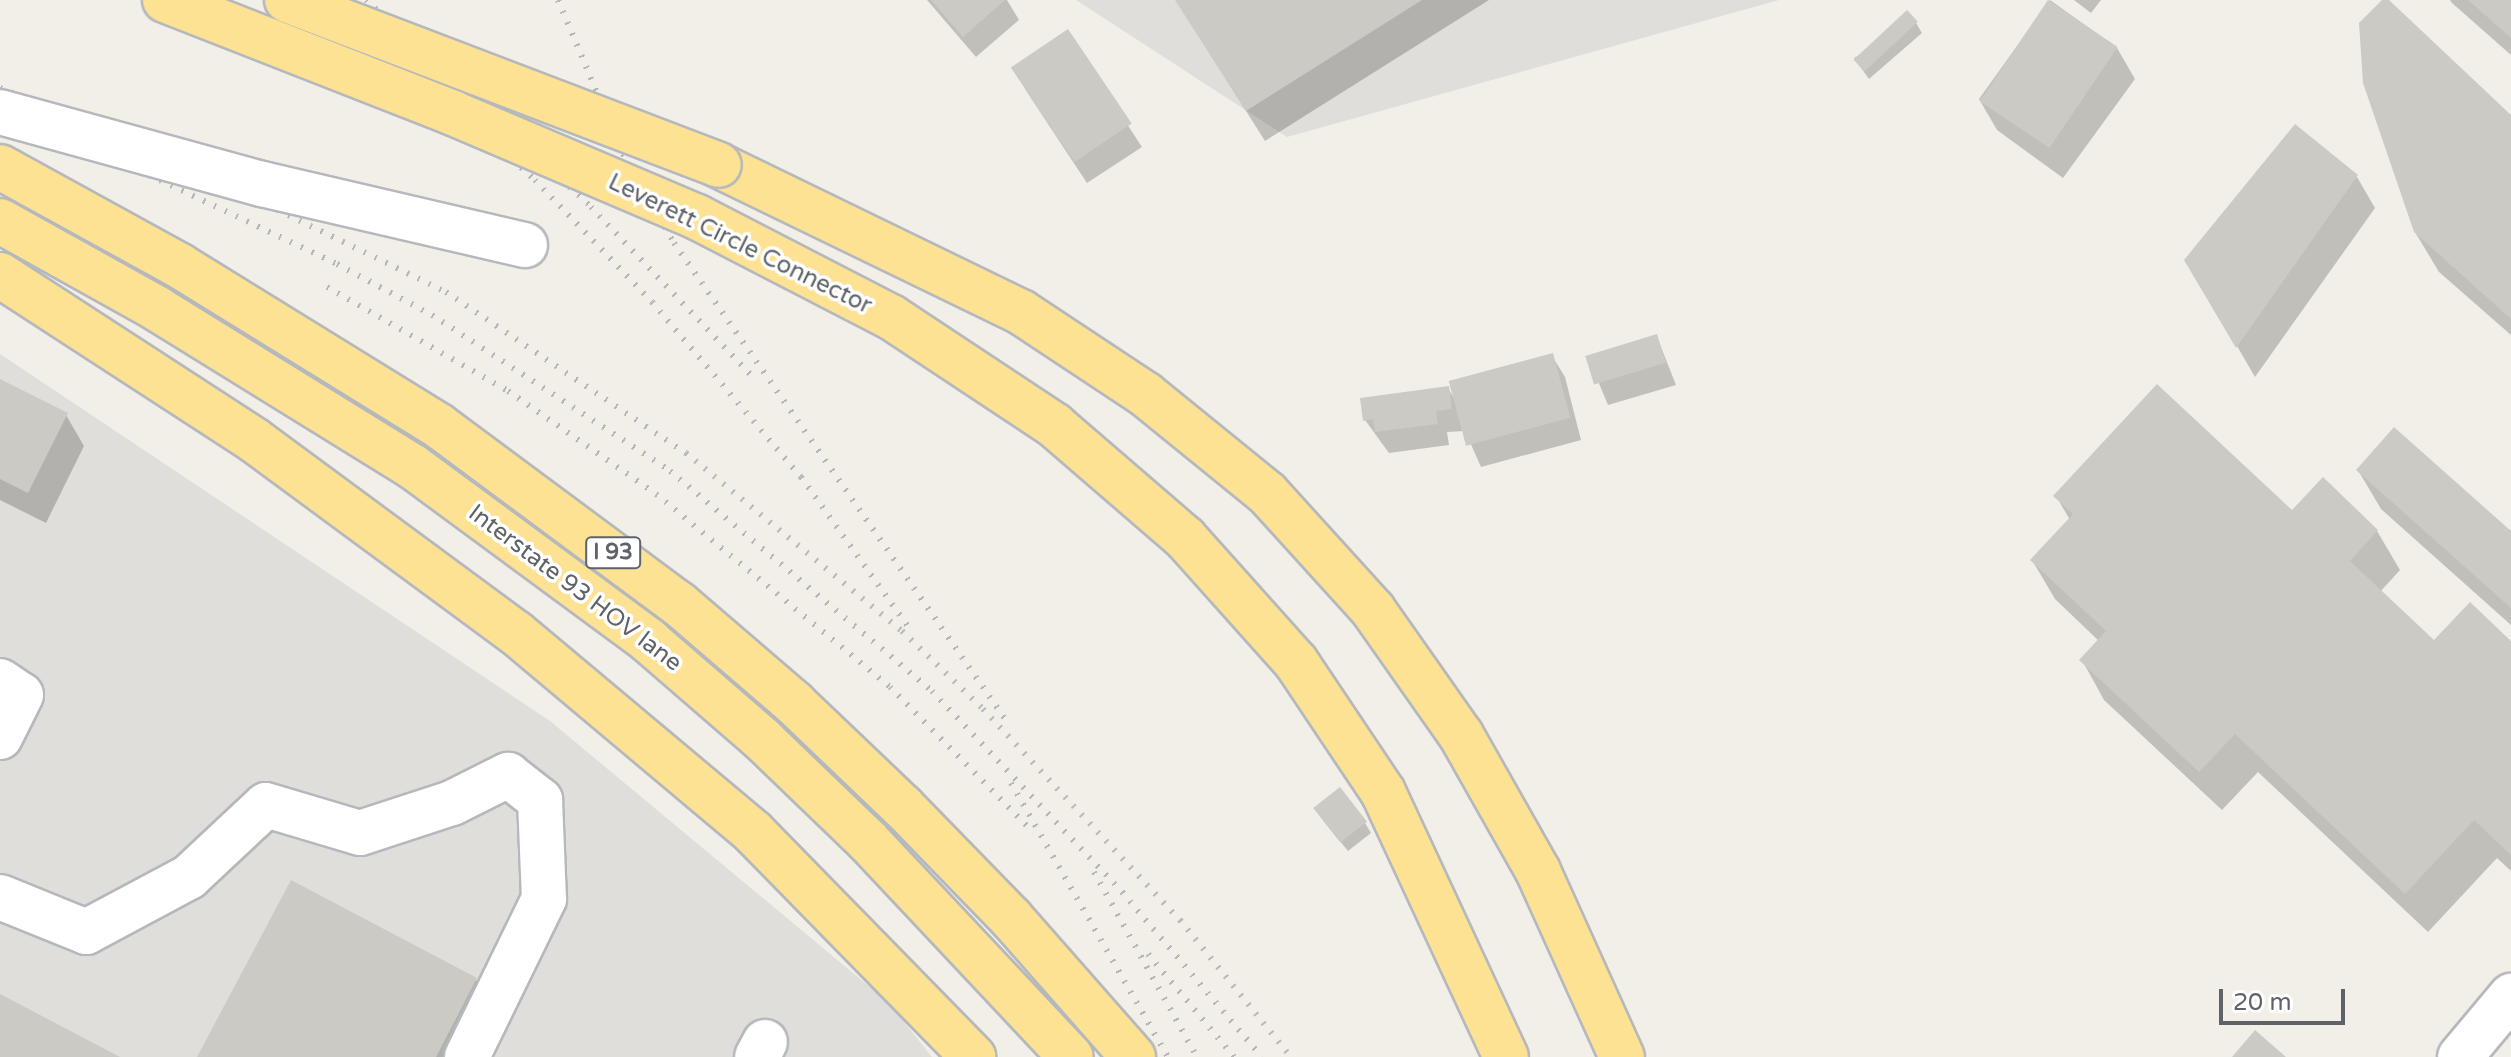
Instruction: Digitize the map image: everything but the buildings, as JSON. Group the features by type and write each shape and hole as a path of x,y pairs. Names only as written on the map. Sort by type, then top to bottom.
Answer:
{"highway":[{"name":"Leverett Circle Connector","path":"165,0 453,113 697,217 891,317 1054,425 1185,538 1296,662 1383,792 1506,1057"},
{"path":"287,0 718,165 825,213 1021,312 1205,439 1321,548 1427,683 1538,871 1622,1057"},
{"name":"I 93","path":"0,167 180,266 439,426 679,604 794,703 903,807 1011,918 1133,1057"},
{"name":"I 93","path":"0,183 173,278 431,438 670,615 785,713 893,816 1116,1057"},
{"name":"Interstate 93 HOV lane","path":"0,221 156,308 412,466 649,641 762,739 868,841 1071,1057"},
{"path":"0,275 254,440 516,633 753,832 973,1057"}],"street":[{"path":"0,112 262,184 525,245"},
{"path":"0,681 21,695 0,737"},
{"path":"0,897 86,932 189,877 266,805 360,833 452,803 508,775 540,800 544,899 467,1057"},
{"path":"2460,1057 2511,996"}],"shaded area":[{"path":"1076,0 1779,0 1287,137"},
{"path":"0,354 550,721 889,1003 932,1057 0,1057"}],"railway":[{"path":"333,0 535,180 652,302 801,477 910,629"},
{"path":"366,0 591,207 752,376"},
{"path":"558,0 623,154 674,243 1010,726"},
{"path":"0,88 159,152 446,292 686,453 902,631 983,709 1180,920 1291,1057"},
{"path":"0,115 149,175 337,264 432,315 670,471 932,691 1122,892 1262,1057"},
{"path":"327,287 508,391 656,494 890,687 1033,832"},
{"path":"1011,783 1168,1057"},
{"path":"1094,872 1197,1057"},
{"path":"1148,954 1234,1057"}]}
